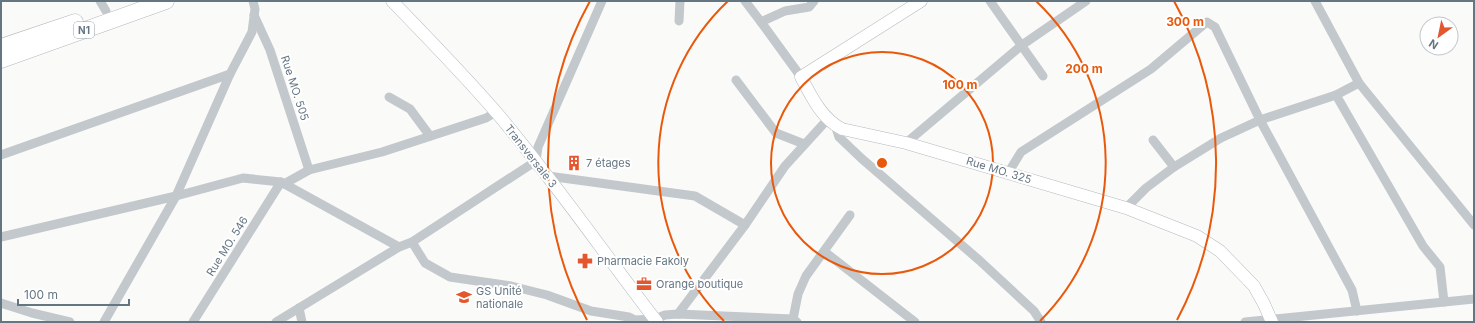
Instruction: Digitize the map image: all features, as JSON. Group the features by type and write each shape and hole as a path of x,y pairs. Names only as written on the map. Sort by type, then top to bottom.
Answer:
{"highway":[{"name":"N1","path":"1,47 103,6 135,1"},
{"name":"N1","path":"1,60 166,1"}],"street":[{"path":"104,322 176,196 230,74 252,32 255,9 253,1"},
{"name":"Transversale 3","path":"392,1 496,112 548,176 656,321"},
{"path":"276,322 399,247 412,242 536,161 538,147 602,1"},
{"path":"679,21 680,1"},
{"path":"744,1 801,77 831,122 839,138 979,260 1034,312 1041,322"},
{"path":"761,22 785,11 809,7 814,1"},
{"path":"801,77 921,1"},
{"path":"990,1 1043,76"},
{"path":"906,143 1022,45 1086,1"},
{"path":"1315,1 1359,83 1474,226"},
{"name":"Rue MO. 505","path":"254,15 270,50 309,170"},
{"path":"1008,173 1021,152 1151,69 1207,22 1215,27 1260,120 1352,290 1357,311"},
{"path":"1,155 230,74"},
{"path":"736,80 776,133 804,144"},
{"path":"1126,208 1146,188 1174,168 1222,138 1260,120 1336,95 1359,83"},
{"path":"1336,95 1423,246 1440,267 1444,302"},
{"path":"389,97 410,109 430,136"},
{"path":"283,183 309,170 382,152 486,118 496,112"},
{"path":"678,314 745,225 785,166 804,144 831,122"},
{"name":"Rue MO. 325","path":"831,122 842,129 906,143 1126,208 1196,236 1220,251 1254,286 1271,321"},
{"path":"1153,140 1174,168"},
{"path":"548,176 695,196 745,225"},
{"path":"1,237 176,196 242,178 283,183 399,247"},
{"name":"Rue MO. 546","path":"193,322 283,183"},
{"path":"412,242 426,262 450,277 511,286 547,295 591,311 629,316 634,320 656,321 666,315 678,314 795,321 798,294 806,276 825,252 850,215"},
{"path":"825,252 914,322"},
{"path":"1246,322 1271,321 1474,299"},
{"path":"1,303 32,313 70,322"},
{"path":"299,308 302,322"}],"place":[{"name":"7 étages","path":"574,163"},
{"name":"Pharmacie Fakoly","path":"585,261"},
{"name":"Orange boutique","path":"644,284"},
{"name":"GS Unité nationale","path":"464,297"}]}
